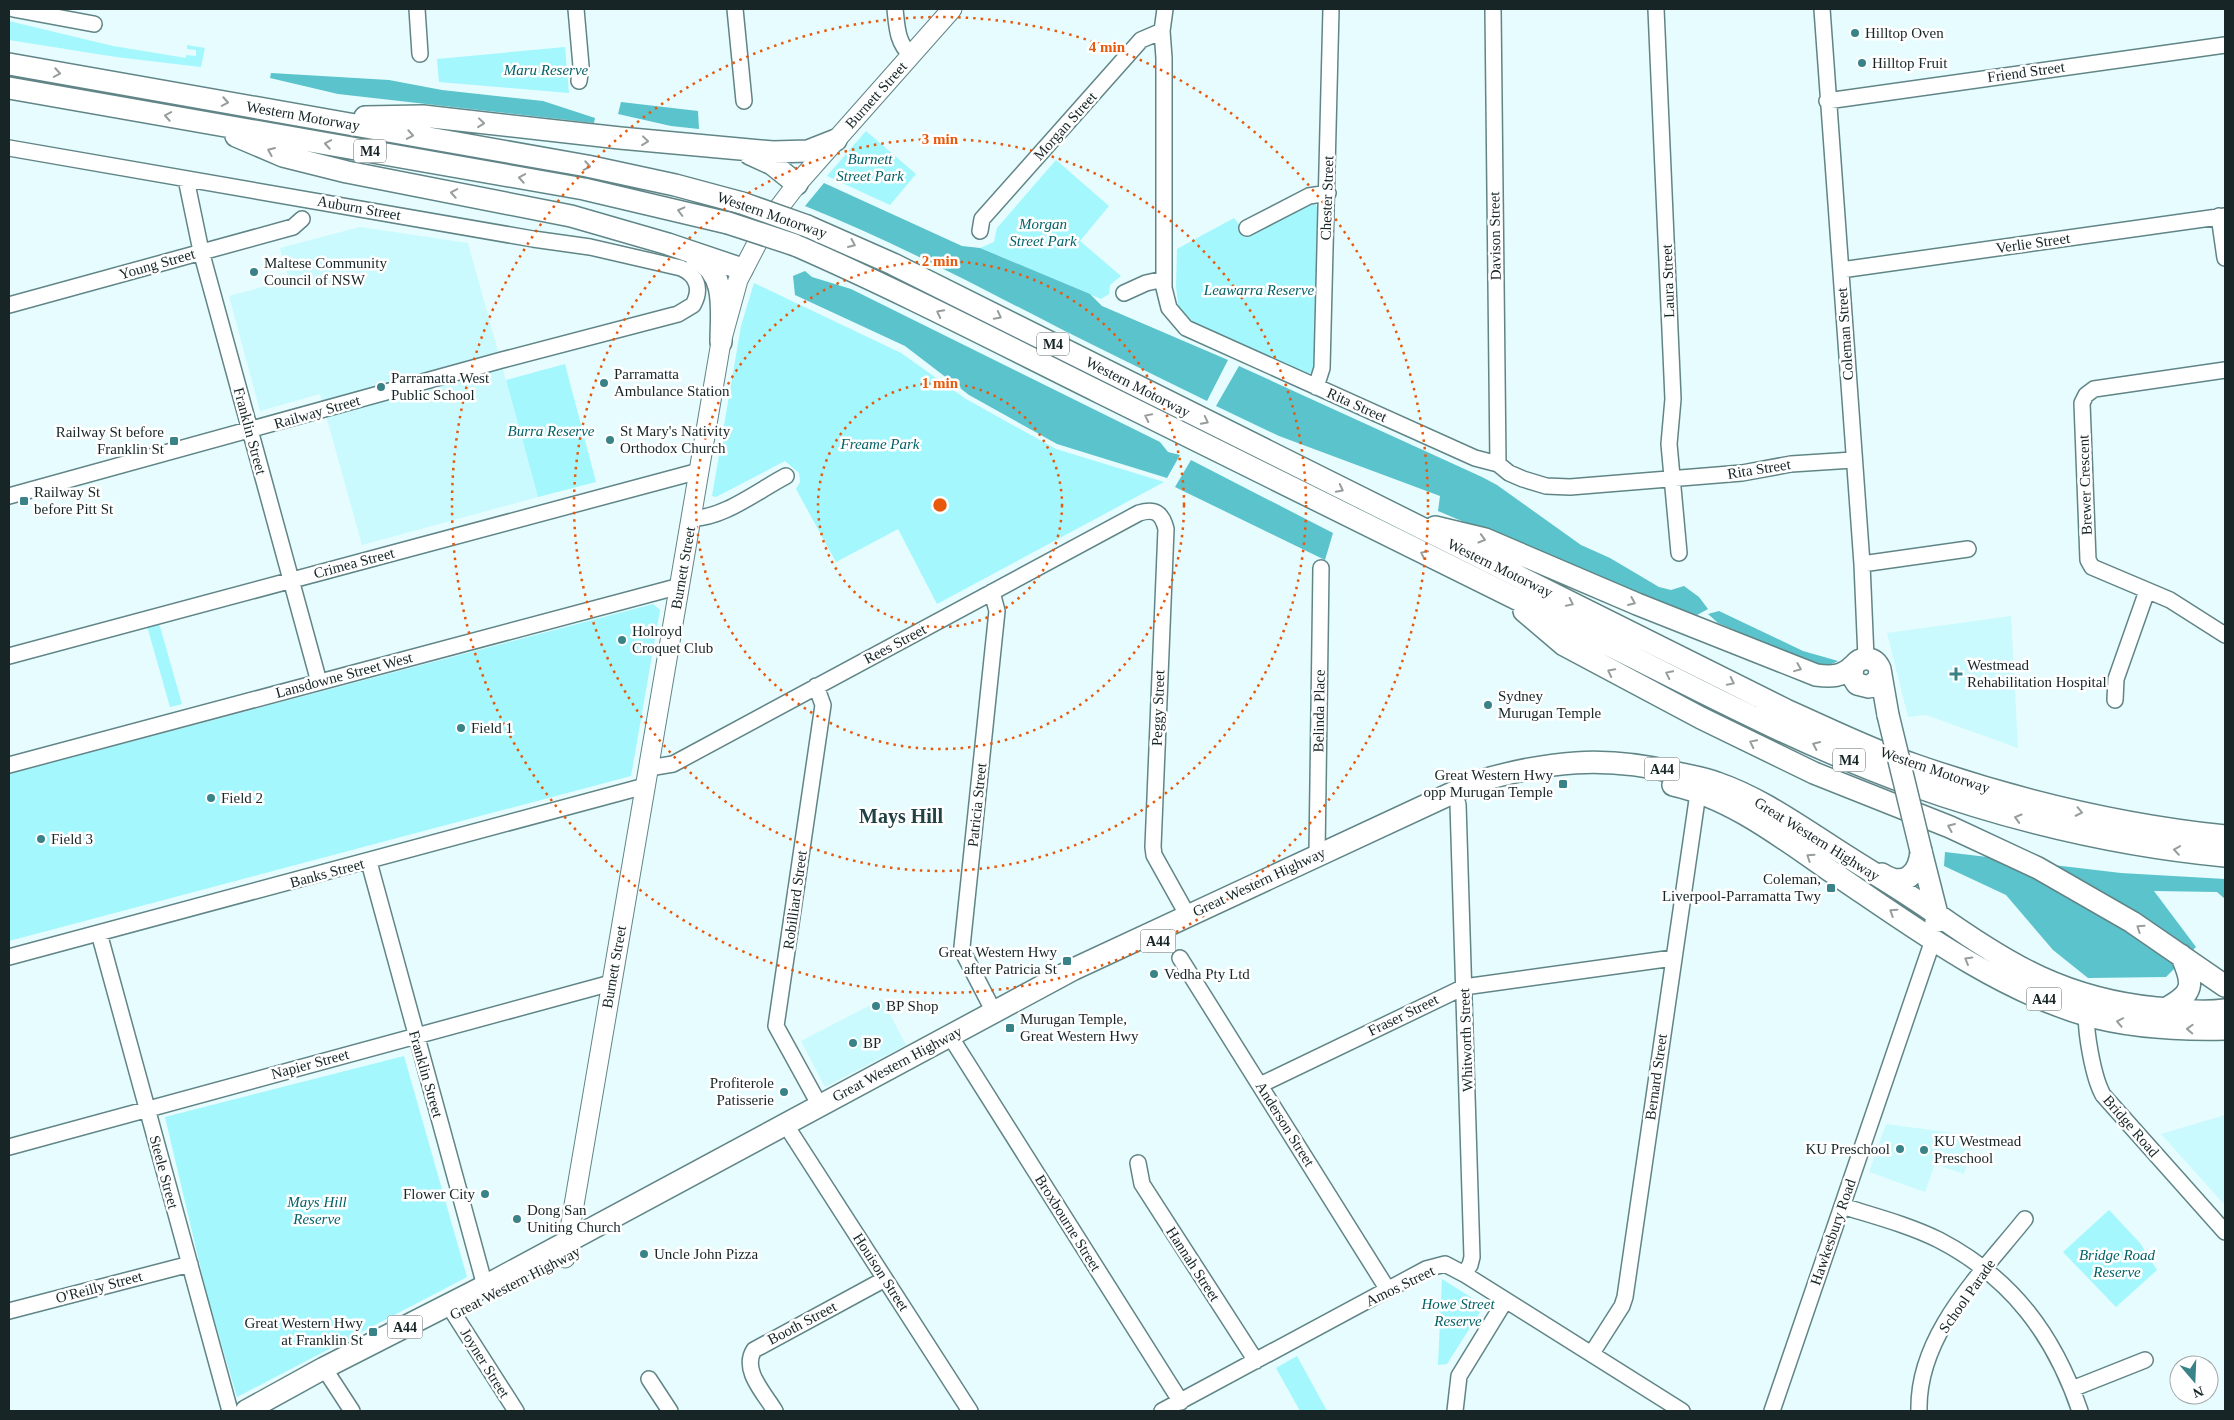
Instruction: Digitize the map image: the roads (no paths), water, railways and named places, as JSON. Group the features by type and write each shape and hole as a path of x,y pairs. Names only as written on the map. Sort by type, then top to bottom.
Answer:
{"highway":[{"name":"Western Motorway","path":"9,64 629,174 742,203 807,226 893,264 1786,710 1914,765 1998,792 2058,808 2128,822 2225,836"},
{"name":"Western Motorway","path":"9,88 584,188 728,223 795,245 904,294 1780,729 1910,784 2048,826 2116,840 2225,856"},
{"name":"M4","path":"310,117 423,116 738,150 801,152 818,148 836,140"},
{"path":"201,122 283,156 403,184 571,216 668,244 742,270"},
{"name":"M4","path":"738,150 772,164 797,184"},
{"path":"668,244 703,261 715,275 720,293 721,342"},
{"name":"M4","path":"1401,519 1486,539 1637,604 1816,675 1839,675 1866,665"},
{"name":"M4","path":"1499,590 1564,645 1605,669 1814,773 1950,827 2038,868 2132,922 2181,955"},
{"name":"Coleman Street","path":"1866,665 1879,679 1869,687 1861,686 1888,715"},
{"name":"Coleman Street","path":"1866,665 1888,715 1937,914 1933,940"},
{"name":"Great Western Highway","path":"246,1411 454,1314 820,1106 1074,969 1317,854 1476,782 1551,764 1607,761 1643,765 1716,782 1783,815 1937,914 1965,936 2016,967 2088,1006 2129,1005 2165,1009 2225,1010"},
{"name":"Great Western Highway","path":"274,1411 328,1374 485,1286 566,1250 791,1133 1085,974 1458,804 1524,783 1573,776 1625,776 1675,786 1698,793 1732,808 1763,826 1933,940 2003,980 2154,1027 2225,1029"},
{"path":"1854,861 1870,866 1893,880 1902,880 1915,870 1921,851"},
{"path":"2181,955 2225,986"},
{"path":"2165,1009 2180,1002 2188,993 2190,976 2181,955"}],"main road":[{"name":"Burnett Street","path":"566,1250 721,342 742,270 768,222 797,184 952,9"}],"street":[{"path":"13,9 94,24"},
{"path":"417,9 420,54"},
{"path":"576,9 581,66 579,81"},
{"path":"736,9 744,101"},
{"path":"895,9 899,40 903,47 912,55"},
{"name":"Rita Street","path":"1165,9 1162,31 1164,58 1164,279 1169,308 1186,328 1236,353 1475,458 1498,464 1509,473 1523,480 1553,487 1742,473 1791,464 1853,460"},
{"name":"Chester Street","path":"1316,387 1322,368 1328,193 1330,9"},
{"name":"Davison Street","path":"1493,9 1498,464"},
{"name":"Laura Street","path":"1656,9 1673,398 1669,444 1674,479 1679,553"},
{"name":"Coleman Street","path":"1822,9 1853,460 1862,564 1866,665"},
{"name":"Morgan Street","path":"980,231 982,220 1141,40 1162,31"},
{"name":"Friend Street","path":"1828,101 2225,45"},
{"name":"Auburn Street","path":"9,148 599,249 681,268 692,275 698,289"},
{"name":"Franklin Street","path":"186,179 201,252 319,682"},
{"path":"1247,228 1310,196 1328,193"},
{"path":"2222,216 2225,258"},
{"name":"Verlie Street","path":"1841,270 2222,216"},
{"name":"Young Street","path":"9,305 293,226 302,219"},
{"path":"1124,293 1146,283 1164,279"},
{"name":"Railway Street","path":"9,496 502,360 683,313 694,305 698,289"},
{"name":"Brewer Crescent","path":"2225,370 2094,389 2086,395 2082,403 2088,560 2099,571 2147,591 2192,613 2225,635"},
{"name":"Crimea Street","path":"9,656 290,579 699,471"},
{"path":"691,518 718,514 786,476"},
{"name":"Peggy Street","path":"1139,512 1156,511 1163,518 1166,529 1153,851 1188,916"},
{"name":"Rees Street","path":"649,768 673,764 1139,512"},
{"path":"1862,564 1968,549"},
{"name":"Belinda Place","path":"1317,854 1321,568"},
{"name":"Lansdowne Street West","path":"9,765 680,586"},
{"path":"2115,700 2116,678 2147,591"},
{"name":"Patricia Street","path":"992,592 998,611 962,947 994,1012"},
{"name":"Robilliard Street","path":"816,686 823,705 776,1026 820,1106"},
{"name":"Banks Street","path":"9,957 645,786"},
{"name":"Bernard Street","path":"1592,1354 1622,1306 1625,1297 1698,793"},
{"name":"Whitworth Street","path":"1458,804 1472,1257 1470,1265 1464,1274"},
{"name":"Franklin Street","path":"368,862 485,1286"},
{"name":"Steele Street","path":"99,933 230,1411"},
{"name":"Hawkesbury Road","path":"1772,1411 1933,940"},
{"name":"Anderson Street","path":"1180,958 1388,1290"},
{"name":"Fraser Street","path":"1260,1084 1464,987 1673,958"},
{"name":"Napier Street","path":"9,1147 611,983"},
{"name":"Bridge Road","path":"2088,1006 2097,1082 2103,1095 2223,1226"},
{"name":"Broxbourne Street","path":"955,1044 1181,1402"},
{"name":"Houison Street","path":"791,1133 970,1411"},
{"name":"Hannah Street","path":"1138,1163 1142,1184 1256,1361"},
{"path":"1842,1206 1938,1240 1984,1270 2016,1298 2037,1322 2052,1345 2080,1411"},
{"name":"School Parade","path":"1919,1411 1927,1362 1943,1326 1984,1270 2025,1219"},
{"name":"O'Reilly Street","path":"9,1311 190,1264"},
{"name":"Amos Street","path":"1162,1411 1426,1269 1445,1264 1464,1274 1682,1411"},
{"name":"Booth Street","path":"776,1411 751,1372 749,1363 754,1350 885,1279"},
{"path":"1454,1411 1458,1376 1505,1301"},
{"name":"Joyner Street","path":"454,1314 516,1411"},
{"path":"2072,1389 2145,1360"},
{"path":"328,1374 352,1411"},
{"path":"649,1379 670,1411"}],"place":[{"name":"Hilltop Oven","path":"1855,33"},
{"name":"Hilltop Fruit","path":"1862,63"},
{"name":"Maltese Community Council of NSW","path":"254,272"},
{"name":"Parramatta Ambulance Station","path":"604,383"},
{"name":"Parramatta West Public School","path":"381,387"},
{"name":"St Mary's Nativity Orthodox Church","path":"610,440"},
{"name":"Railway St before Franklin St","path":"174,441"},
{"name":"Railway St before Pitt St","path":"24,501"},
{"name":"Holroyd Croquet Club","path":"622,640"},
{"name":"Westmead Rehabilitation Hospital","path":"1956,674"},
{"name":"Sydney Murugan Temple","path":"1488,705"},
{"name":"Field 1","path":"461,728"},
{"name":"Great Western Hwy opp Murugan Temple","path":"1563,784"},
{"name":"Field 2","path":"211,798"},
{"name":"Field 3","path":"41,839"},
{"name":"Coleman, Liverpool-Parramatta Twy","path":"1831,888"},
{"name":"Great Western Hwy after Patricia St","path":"1067,961"},
{"name":"Vedha Pty Ltd","path":"1154,974"},
{"name":"BP Shop","path":"876,1006"},
{"name":"Murugan Temple, Great Western Hwy","path":"1010,1028"},
{"name":"BP","path":"853,1043"},
{"name":"Profiterole Patisserie","path":"784,1092"},
{"name":"KU Preschool","path":"1900,1149"},
{"name":"KU Westmead Preschool","path":"1924,1150"},
{"name":"Flower City","path":"485,1194"},
{"name":"Dong San Uniting Church","path":"517,1219"},
{"name":"Uncle John Pizza","path":"644,1254"},
{"name":"Great Western Hwy at Franklin St","path":"373,1332"}],"district":[{"name":"Mays Hill","path":"901,816"}],"park label":[{"name":"Maru Reserve","path":"546,70"},
{"name":"Burnett Street Park","path":"870,168"},
{"name":"Morgan Street Park","path":"1043,232"},
{"name":"Leawarra Reserve","path":"1259,290"},
{"name":"Burra Reserve","path":"551,431"},
{"name":"Freame Park","path":"880,444"},
{"name":"Mays Hill Reserve","path":"317,1210"},
{"name":"Bridge Road Reserve","path":"2117,1264"},
{"name":"Howe Street Reserve","path":"1458,1312"}]}
